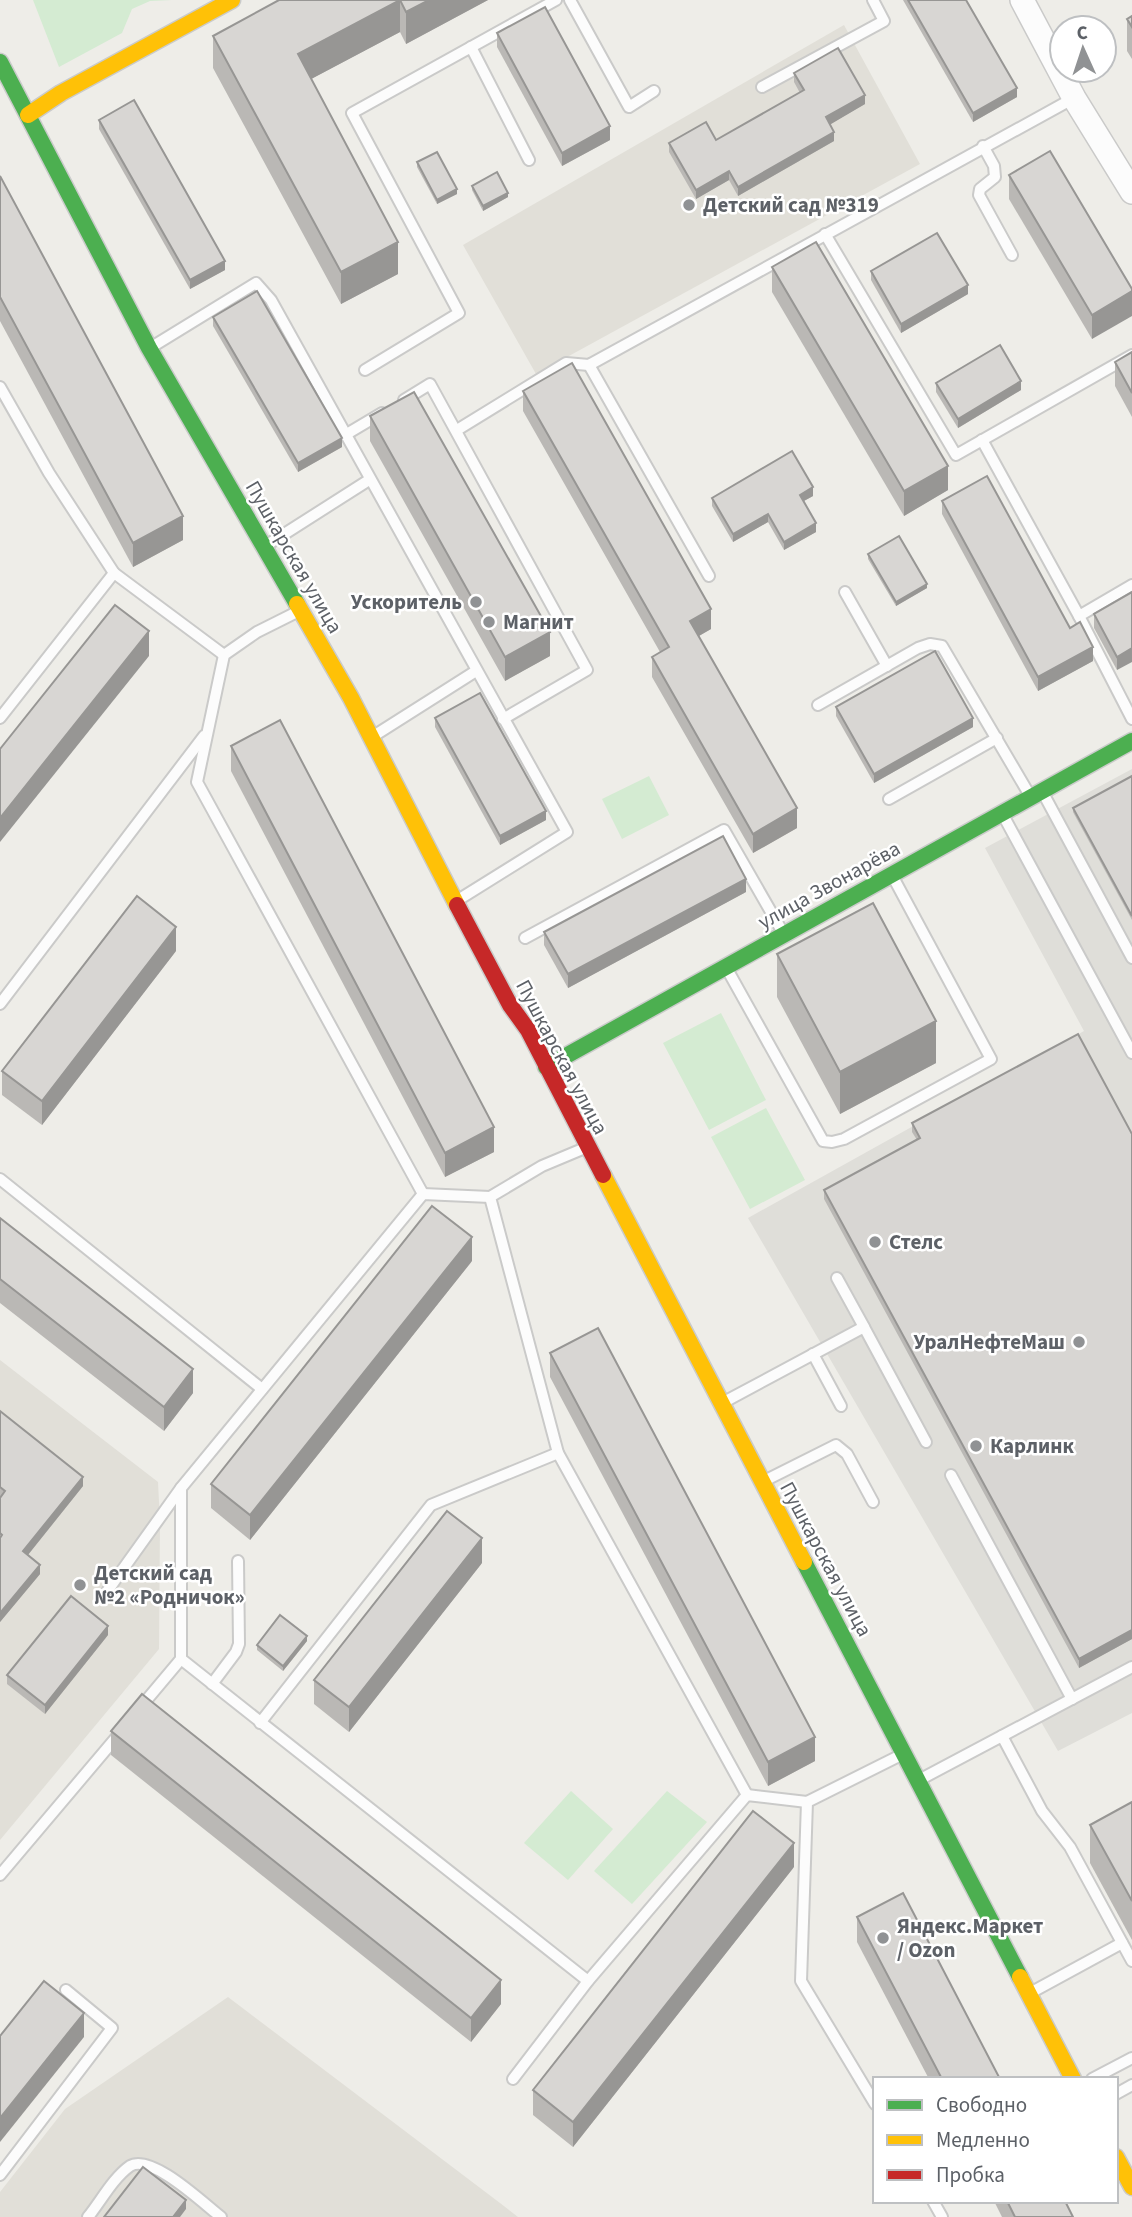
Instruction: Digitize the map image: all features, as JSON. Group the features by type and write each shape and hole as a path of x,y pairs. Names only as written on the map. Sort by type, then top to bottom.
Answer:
{"main road":[{"path":"28,115 61,93 232,0"},
{"name":"Пушкарская улица","path":"0,62 149,348 372,737 455,901 546,1067 1072,2077"},
{"name":"улица Звонарёва","path":"546,1067 1132,741"},
{"path":"1118,2161 1132,2187"}],"street":[{"path":"1022,0 1074,98 1132,192"}],"lane":[{"path":"365,370 459,313 352,113 556,0"},
{"path":"570,0 629,107 654,91"},
{"path":"761,87 884,20 873,0"},
{"path":"471,47 529,160"},
{"path":"457,430 566,363 589,365 1074,98"},
{"path":"983,146 996,171 995,177 980,189 979,195 1012,255"},
{"path":"825,234 956,455 1132,355"},
{"path":"149,348 256,284 271,300 567,832 455,901"},
{"path":"589,365 709,576"},
{"path":"398,403 430,384 587,670 503,719"},
{"path":"0,387 50,473 114,573 224,655"},
{"path":"345,435 388,410"},
{"path":"982,440 1132,719"},
{"path":"264,547 369,480"},
{"path":"0,718 114,573"},
{"path":"1079,616 1132,585"},
{"path":"845,592 887,666"},
{"path":"300,611 257,632 224,655 197,782 423,1194"},
{"path":"818,705 930,644 942,646 997,738 1036,794 1132,958"},
{"path":"372,737 476,671"},
{"path":"0,1004 206,733"},
{"path":"889,799 997,738"},
{"path":"1002,813 1132,1053"},
{"path":"525,938 724,830 784,934"},
{"path":"726,967 823,1141 844,1139 991,1059 891,874"},
{"path":"423,1194 490,1197 542,1166 587,1148"},
{"path":"0,1178 262,1389"},
{"path":"108,1590 181,1488 423,1194"},
{"path":"490,1197 558,1453 747,1795"},
{"path":"837,1278 926,1442"},
{"path":"721,1404 864,1327"},
{"path":"813,1354 841,1406"},
{"path":"762,1483 836,1445 847,1454 873,1502"},
{"path":"260,1723 431,1505 558,1453"},
{"path":"951,1475 1072,1699"},
{"path":"132,1718 181,1659 181,1488"},
{"path":"212,1685 239,1644 238,1561"},
{"path":"181,1659 588,1981"},
{"path":"918,1781 1132,1667"},
{"path":"0,1875 123,1728"},
{"path":"1002,1736 1042,1811 1070,1847 1132,1961"},
{"path":"747,1795 807,1802 904,1753"},
{"path":"513,2079 588,1981 747,1795"},
{"path":"807,1802 801,1982 873,2101"},
{"path":"1029,1994 1122,1943"},
{"path":"0,2175 113,2028 66,1990"},
{"path":"1096,2077 1132,2058"},
{"path":"88,2217 123,2172 132,2164 144,2162 158,2169 221,2217"}],"shaded area":[{"name":"Детский сад №319","path":"844,25 920,164 536,374 463,245"},
{"path":"1132,769 1132,1713 1058,1751 748,1218 1084,1031 985,848"},
{"name":"Детский сад №2 «Родничок»","path":"0,1360 158,1482 160,1522 159,1649 0,1840"},
{"path":"228,1997 518,2217 0,2217 0,2192 65,2109"}],"green space":[{"path":"33,0 172,0 150,1 132,9 122,33 59,67"},
{"path":"649,776 669,815 622,839 602,799"},
{"path":"721,1013 766,1100 709,1130 663,1043"},
{"path":"766,1108 805,1180 750,1209 711,1137"},
{"path":"571,1791 613,1829 568,1880 524,1843"},
{"path":"667,1791 707,1822 632,1904 594,1871"}],"building":[{"path":"279,0 400,0 298,54 398,242 341,272 213,36"},
{"path":"400,0 429,0 406,12"},
{"path":"908,0 966,0 1017,88 973,113"},
{"path":"545,7 610,126 562,153 497,33"},
{"path":"838,48 865,95 826,117 834,132 738,187 729,171 696,190 669,143 706,122 716,140 804,90 794,73"},
{"path":"134,100 225,261 190,280 99,120"},
{"path":"1050,151 1132,289 1092,315 1009,175"},
{"path":"437,152 457,189 437,200 417,162"},
{"path":"497,172 508,193 483,206 472,186"},
{"path":"0,176 183,516 133,543 0,297"},
{"path":"937,233 968,285 901,324 871,271"},
{"path":"816,242 948,466 904,491 772,267"},
{"path":"257,291 342,438 298,463 213,317"},
{"path":"1000,345 1021,381 958,419 936,383"},
{"path":"1132,352 1132,393 1115,362"},
{"path":"572,363 711,609 690,621 797,808 753,834 652,657 669,647 523,391"},
{"path":"414,392 550,632 505,657 370,416"},
{"path":"792,451 813,487 800,495 816,523 784,542 768,514 733,534 712,498"},
{"path":"987,476 1070,628 1080,622 1093,647 1038,677 942,501"},
{"path":"899,536 927,584 896,602 868,554"},
{"path":"1132,592 1132,648 1117,657 1094,614"},
{"path":"115,605 149,631 0,818 0,749"},
{"path":"935,651 973,718 874,774 836,707"},
{"path":"480,693 546,811 500,836 435,718"},
{"path":"280,720 494,1127 445,1153 231,746"},
{"path":"1132,776 1132,916 1073,808"},
{"path":"723,836 746,879 568,974 544,932"},
{"path":"137,896 176,927 42,1101 2,1071"},
{"path":"873,903 936,1021 840,1072 777,954"},
{"path":"1078,1034 1132,1134 1132,1630 1079,1659 824,1190 920,1138 912,1123"},
{"path":"432,1206 472,1237 250,1515 211,1484"},
{"path":"0,1218 193,1369 164,1407 0,1279"},
{"path":"598,1328 815,1737 768,1762 550,1353"},
{"path":"0,1411 83,1477 23,1551 40,1565 0,1613 0,1498 5,1491 0,1487"},
{"path":"447,1511 482,1538 349,1707 314,1680"},
{"path":"71,1596 108,1626 45,1705 7,1675"},
{"path":"280,1615 307,1636 283,1666 257,1645"},
{"path":"142,1694 501,1980 471,2018 111,1731"},
{"path":"1132,1802 1132,1901 1090,1825"},
{"path":"753,1811 794,1843 573,2122 533,2090"},
{"path":"903,1893 999,2077 941,2077 857,1917"},
{"path":"44,1981 84,2013 0,2118 0,2036"},
{"path":"143,2167 186,2200 173,2217 104,2217"},
{"path":"1008,2203 1066,2203 1073,2217 1015,2217"}],"traffic: fast":[{"path":"0,62 149,348 297,604"},
{"path":"546,1067 1132,741"},
{"path":"804,1562 1020,1977"}],"traffic: slow":[{"path":"28,115 61,93 232,0"},
{"path":"297,604 351,698 457,905"},
{"path":"603,1175 804,1562"},
{"path":"1020,1977 1072,2077"},
{"path":"1118,2161 1132,2187"}],"traffic: jam":[{"path":"457,905 510,1005 528,1030 603,1175"}],"place":[{"name":"Детский сад №319","path":"689,205"},
{"name":"Ускоритель","path":"476,602"},
{"name":"Магнит","path":"489,622"},
{"name":"Стелс","path":"875,1242"},
{"name":"УралНефтеМаш","path":"1079,1342"},
{"name":"Карлинк","path":"976,1446"},
{"name":"Детский сад №2 «Родничок»","path":"80,1585"},
{"name":"Яндекс.Маркет / Ozon","path":"883,1938"}]}
